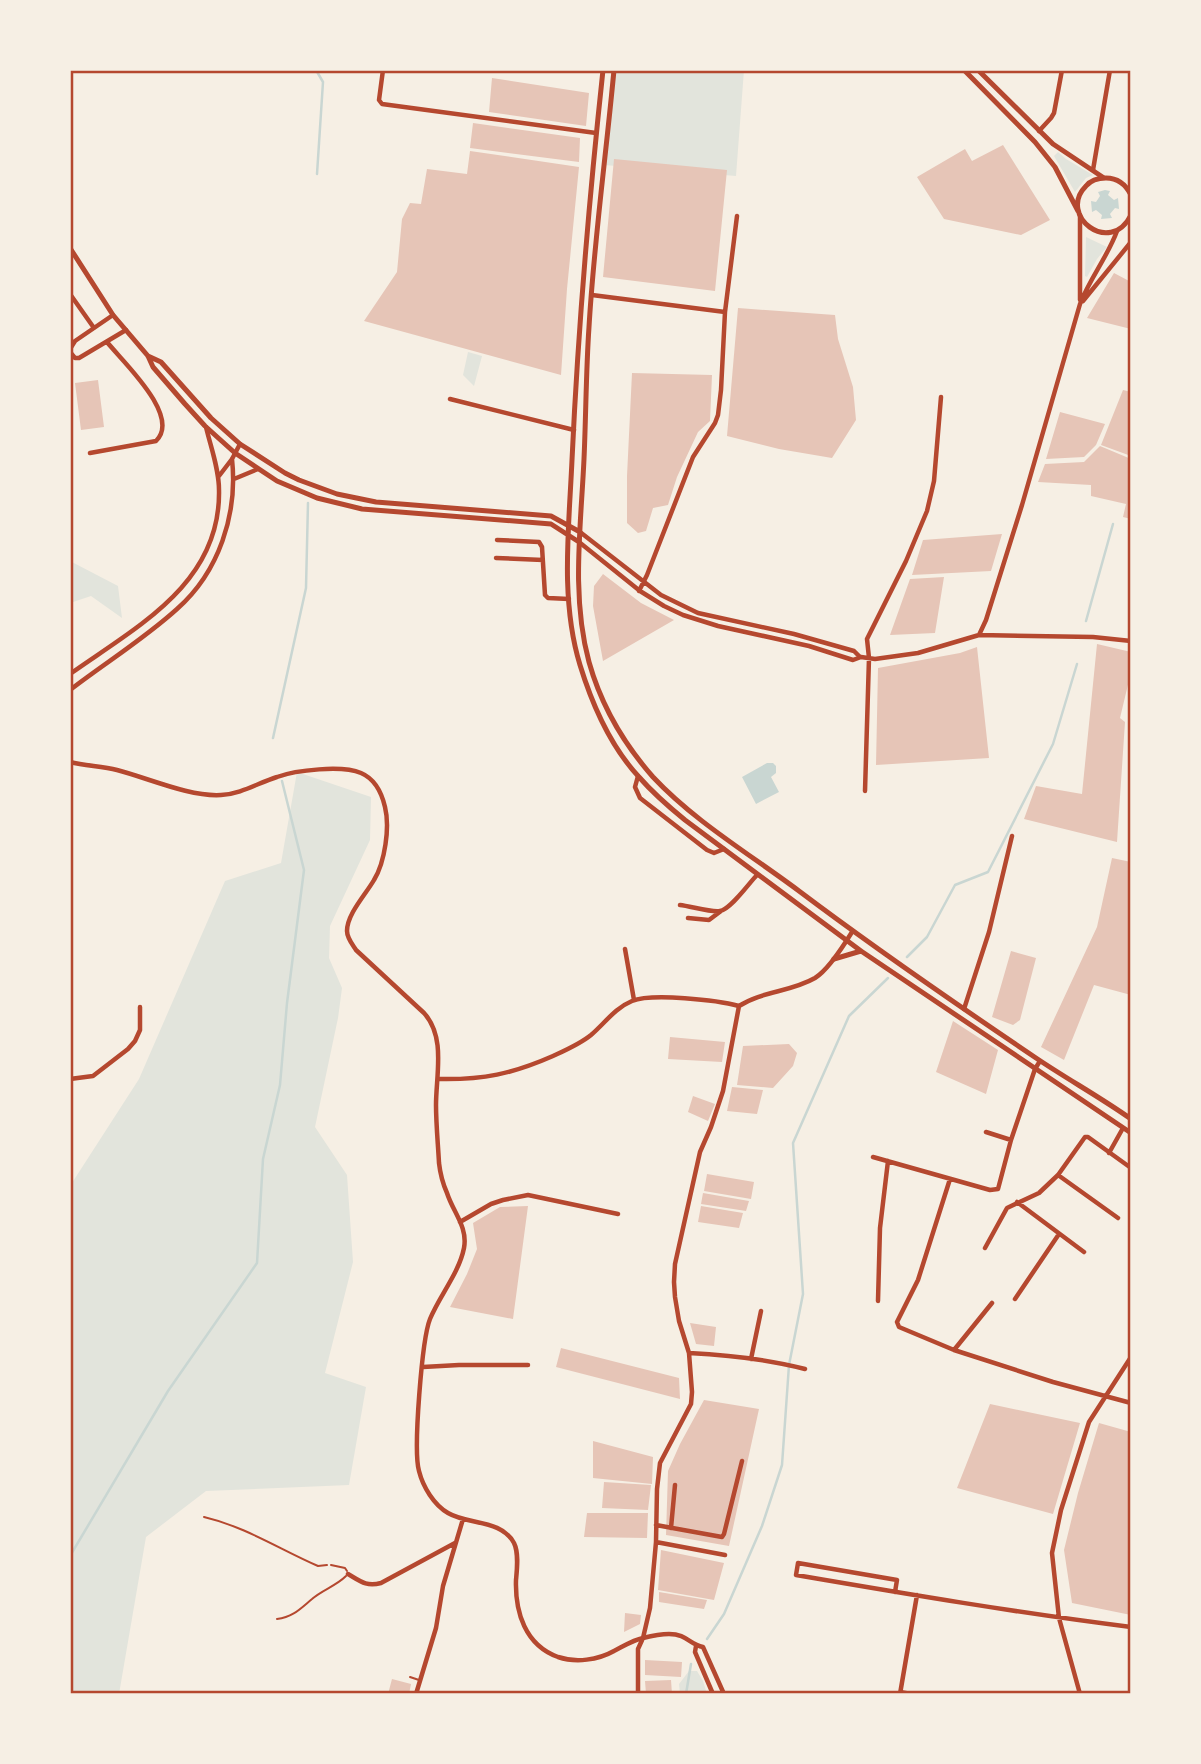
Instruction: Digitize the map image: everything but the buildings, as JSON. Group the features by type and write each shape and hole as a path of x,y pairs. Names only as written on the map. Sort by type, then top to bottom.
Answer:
{"street":[{"path":"383,70 379,100 382,104 596,133"},
{"path":"603,70 579,339 569,534 570,599 577,654 591,696 608,733 638,776 677,814 861,951 1131,1133"},
{"path":"614,70 592,295 579,542 580,603 584,640 597,684 620,734 651,774 680,802 852,932 1040,1061 1131,1119"},
{"path":"964,70 1035,142 1055,167 1084,223 1091,229 1108,233 1131,227"},
{"path":"978,70 1053,144 1104,178"},
{"path":"1039,131 1054,113 1062,70"},
{"path":"1093,170 1110,70"},
{"path":"1080,304 1078,203 1084,188 1096,179 1113,178 1121,182 1131,195"},
{"path":"1121,182 1131,182"},
{"path":"979,635 1022,505 1080,304 1119,229 1128,222 1131,215"},
{"path":"639,590 693,457 718,415 724,312 737,216"},
{"path":"1080,304 1131,242"},
{"path":"70,248 113,315 148,356 153,367 205,426 234,456 277,481 338,504 386,512 551,524 569,534 639,590 664,606 704,622 809,646 853,660 860,657"},
{"path":"70,294 94,328"},
{"path":"592,295 724,312"},
{"path":"113,315 75,341 70,351 75,358 126,330"},
{"path":"90,453 156,441 162,431 152,395 107,342"},
{"path":"148,356 162,362 211,418 240,444 285,473 315,487 376,502 551,516 580,532 661,595 698,612 794,634 854,651 860,657 869,659 918,653 979,635 1093,637 1131,641"},
{"path":"865,791 869,659 866,639 928,511 934,481 941,397"},
{"path":"450,399 574,430"},
{"path":"70,674 163,607 189,581 207,551 215,531 219,492 218,476 205,426"},
{"path":"218,476 240,444"},
{"path":"70,690 177,610 202,581 226,532 234,480 234,456"},
{"path":"234,480 258,469"},
{"path":"497,540 539,542 545,595 548,598 570,599"},
{"path":"496,558 543,560"},
{"path":"70,762 115,769 168,786 221,795 250,788 276,777 328,769 362,774 374,783 385,806 387,832 376,878 355,909 347,930 356,950 431,1020 435,1031 438,1079 436,1103 440,1166 447,1193 465,1236 462,1256 428,1322 417,1460 419,1471 428,1493 448,1513 500,1530 514,1543 519,1611 532,1640 544,1650 560,1657 592,1659 642,1638 676,1635 702,1647 724,1694"},
{"path":"638,776 635,787 640,798 707,850 714,853 724,849"},
{"path":"964,1009 992,922 1012,836"},
{"path":"688,918 709,920 728,907 757,875"},
{"path":"680,905 720,911"},
{"path":"438,1079 490,1077 531,1065 590,1036 615,1011 634,1000 662,998 722,1002 738,1006 751,998 787,989 817,977 852,932"},
{"path":"625,949 634,1000"},
{"path":"834,958 861,951"},
{"path":"638,1694 637,1659 650,1608 660,1463 691,1404 689,1353 675,1297 675,1264 700,1152 723,1091 738,1006"},
{"path":"70,1079 93,1076 128,1049 140,1030 140,1007"},
{"path":"873,1157 989,1190 998,1189 1011,1140 1040,1061"},
{"path":"1109,1153 1124,1128"},
{"path":"986,1132 1011,1140"},
{"path":"985,1248 1007,1208 1035,1196 1058,1175 1085,1137 1131,1168"},
{"path":"878,1301 880,1228 888,1161"},
{"path":"1058,1175 1118,1218"},
{"path":"950,1179 918,1280 897,1322 901,1329 954,1350 1131,1403"},
{"path":"460,1222 491,1204 528,1195 618,1214"},
{"path":"1017,1202 1084,1252"},
{"path":"1015,1299 1059,1234"},
{"path":"954,1350 992,1303"},
{"path":"751,1359 761,1311"},
{"path":"689,1353 732,1356 805,1369"},
{"path":"1080,1694 1059,1618 1052,1553 1061,1510 1086,1429 1131,1357"},
{"path":"423,1367 528,1364"},
{"path":"656,1525 722,1537 742,1461"},
{"path":"671,1528 676,1485"},
{"path":"416,1694 436,1629 443,1586 463,1518"},
{"path":"656,1542 725,1555"},
{"path":"348,1574 365,1584 380,1583 455,1543"},
{"path":"895,1592 897,1580 798,1563 796,1575 895,1592 1059,1618 1131,1627"},
{"path":"911,1694 900,1693 917,1595"},
{"path":"696,1646 695,1652 713,1694"}],"lane":[{"path":"277,1619 295,1614 348,1574 345,1568 331,1565"},
{"path":"410,1677 420,1680"}],"path":[{"path":"204,1517 219,1520 267,1539 318,1566 331,1565"}],"shaded area":[{"path":"611,70 744,70 736,176 604,165"},
{"path":"1058,152 1093,175 1086,178 1075,192 1054,156"},
{"path":"1110,191 1108,195 1114,200 1118,198 1119,209 1115,208 1110,214 1112,218 1101,219 1102,215 1096,210 1092,212 1091,201 1096,202 1100,196 1098,192"},
{"path":"1086,237 1107,247 1087,277 1085,276"},
{"path":"468,352 482,356 474,386 463,375"},
{"path":"70,561 118,586 122,618 91,596 70,603"},
{"path":"767,763 776,766 776,773 771,777 779,792 756,804 742,777"},
{"path":"297,772 371,797 370,840 330,926 329,958 342,988 315,1127 347,1175 353,1262 325,1373 366,1387 349,1485 206,1491 146,1537 119,1694 70,1694 70,1186 139,1079 225,881 281,863"},
{"path":"689,1671 697,1671 707,1694 680,1694 679,1684"}],"waterway":[{"path":"316,70 323,82 317,174"},
{"path":"273,738 306,588 308,503"},
{"path":"1086,621 1113,524"},
{"path":"907,957 927,937 955,885 988,872 1053,744 1077,664"},
{"path":"70,1556 168,1391 257,1263 263,1159 280,1085 287,1003 304,870 282,781"},
{"path":"707,1639 724,1614 762,1526 782,1465 789,1365 803,1294 793,1143 849,1016 888,978"},
{"path":"686,1694 691,1664"}]}
